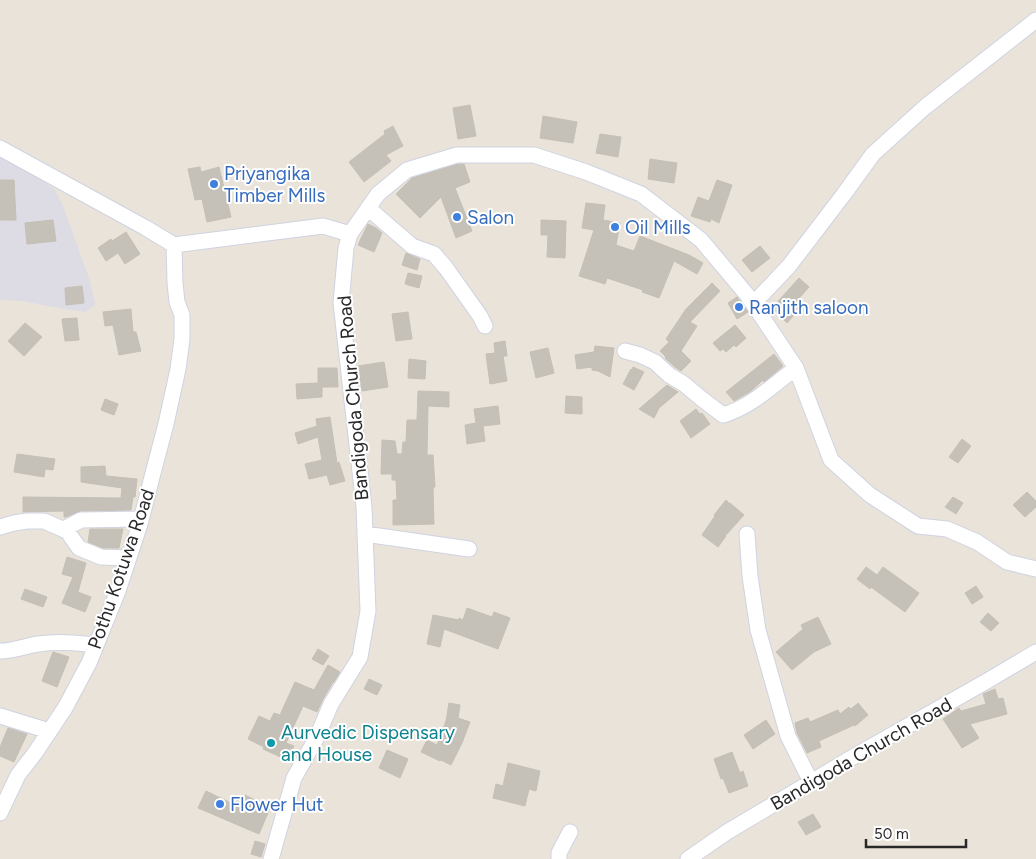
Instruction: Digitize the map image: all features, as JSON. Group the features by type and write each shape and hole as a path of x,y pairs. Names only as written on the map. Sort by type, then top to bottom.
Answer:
{"street":[{"path":"754,303 789,266 873,154 925,107 1036,20"},
{"path":"0,148 174,245 323,226 350,234 378,194 407,170 457,155 534,155 586,172 641,194 701,240 754,303 796,368 831,460 870,494 918,526 947,529 977,542 1007,562 1036,569"},
{"path":"368,208 412,246 434,254 446,268 486,326"},
{"name":"Bandigoda Church Road","path":"271,859 294,778 317,737 331,704 360,657 368,611 364,507 341,303 346,248 350,234"},
{"name":"Pothu Kotuwa Road","path":"0,813 18,775 65,708 89,663 118,591 142,519 166,424 178,369 182,339 182,316 177,302 175,283 174,245"},
{"path":"625,351 655,362 669,375 723,414 736,411 760,396 796,368"},
{"path":"64,529 82,520 142,519"},
{"path":"0,527 20,522 44,520 67,531 79,548 101,557 129,558"},
{"path":"365,534 470,548"},
{"path":"747,534 750,576 758,630 788,736 811,782"},
{"path":"0,651 9,651 37,644 66,642 96,646"},
{"name":"Bandigoda Church Road","path":"688,859 727,832 852,757 988,682 1036,652"},
{"path":"0,716 50,731"},
{"path":"559,859 559,852 570,832"}],"shaded area":[{"path":"0,154 29,170 55,190 63,206 90,281 95,305 85,312 22,301 0,300"}],"building":[{"path":"470,105 476,136 458,139 453,108"},
{"path":"543,116 577,122 573,143 540,138"},
{"path":"393,126 403,146 386,155 391,161 364,182 349,162 385,134 384,131"},
{"path":"600,134 621,137 618,157 596,153"},
{"path":"650,159 677,163 674,183 648,179"},
{"path":"458,164 464,164 470,182 455,188 472,231 456,238 441,197 420,218 396,194 412,178"},
{"name":"Priyangika Timber Mills","path":"200,167 201,172 219,167 231,217 207,222 202,199 195,200 188,169"},
{"path":"0,180 14,180 16,220 0,220"},
{"path":"717,180 732,185 719,223 711,219 710,222 691,216 698,197 709,201"},
{"path":"586,203 605,205 603,220 620,223 616,245 634,251 640,236 689,255 703,263 697,274 674,261 659,298 642,292 643,290 607,278 605,284 579,276 594,230 582,228"},
{"path":"53,220 56,241 27,244 25,223"},
{"path":"541,220 566,221 565,258 547,257 548,235 541,235"},
{"path":"368,224 382,233 374,252 358,245"},
{"path":"126,232 140,254 125,264 118,253 106,261 98,248"},
{"path":"760,246 770,258 752,272 742,260"},
{"path":"406,253 420,259 417,270 402,265"},
{"path":"408,273 422,276 419,288 405,284"},
{"path":"799,278 809,287 795,303 800,308 787,323 772,308"},
{"path":"712,283 720,291 690,322 697,326 681,351 691,361 681,371 665,358 660,351 669,342 666,339 686,309"},
{"path":"82,286 84,303 66,305 65,288"},
{"name":"Ranjith saloon","path":"737,297 748,312 737,319 728,303"},
{"path":"131,309 133,332 136,332 141,351 119,355 113,325 105,326 103,312"},
{"path":"408,312 412,339 396,341 392,314"},
{"path":"77,318 79,340 65,341 62,319"},
{"path":"25,323 42,337 24,356 8,341"},
{"path":"735,325 746,338 736,347 734,345 726,352 723,349 720,351 713,343"},
{"path":"505,341 507,356 503,356 507,381 490,384 486,354 495,353 494,343"},
{"path":"595,346 614,348 610,377 592,370 592,367 577,369 575,355 594,352"},
{"path":"548,348 554,373 536,378 530,352"},
{"path":"774,354 783,366 764,382 763,380 751,391 734,401 726,392"},
{"path":"409,359 426,361 425,379 408,378"},
{"path":"384,362 388,387 362,391 358,366"},
{"path":"633,367 644,372 634,390 623,384"},
{"path":"318,368 337,368 338,387 322,387 322,397 297,399 296,384 318,383"},
{"path":"667,385 678,392 659,408 654,418 639,409"},
{"path":"418,391 449,392 449,407 428,406 427,455 433,455 435,487 433,487 434,524 393,525 393,500 397,500 396,480 392,480 392,474 381,474 382,440 395,441 397,454 402,454 403,442 406,442 407,420 417,420"},
{"path":"566,396 582,397 582,414 565,413"},
{"path":"105,399 118,404 114,415 101,410"},
{"path":"498,406 500,424 483,426 485,441 467,444 465,425 476,423 474,409"},
{"path":"696,409 700,414 702,413 710,424 691,438 680,421"},
{"path":"330,417 337,463 339,462 345,481 330,485 327,475 309,479 305,464 322,460 318,437 298,444 295,433 317,426 316,419"},
{"path":"962,439 971,446 958,463 949,457"},
{"path":"17,454 55,459 53,470 45,469 44,477 14,472"},
{"path":"105,466 106,476 137,479 131,510 81,511 66,517 64,517 64,511 23,512 23,497 121,498 122,488 81,482 81,467"},
{"path":"1027,492 1036,501 1036,507 1025,517 1013,505"},
{"path":"953,497 963,503 956,514 945,507"},
{"path":"726,500 744,515 725,536 718,547 702,535"},
{"path":"90,529 123,529 119,548 103,548 88,542"},
{"path":"67,557 86,563 78,592 91,597 85,612 62,603 73,577 62,574"},
{"path":"866,567 877,575 883,567 919,593 905,612 857,579"},
{"path":"976,586 983,597 972,604 965,593"},
{"path":"25,589 47,597 43,607 21,599"},
{"path":"467,608 492,617 494,612 510,618 498,649 444,629 440,647 427,644 433,615 463,620"},
{"path":"988,613 999,623 991,631 980,622"},
{"path":"818,617 831,644 814,652 792,670 776,652 803,629 801,625"},
{"path":"318,649 329,656 323,665 312,659"},
{"path":"53,652 69,657 57,687 42,681"},
{"path":"328,665 340,672 317,712 303,706 286,743 294,746 287,760 263,749 264,747 248,739 259,716 270,721 274,713 280,715 295,682 314,690"},
{"path":"369,679 382,685 377,695 364,689"},
{"path":"995,689 998,699 1003,698 1007,714 970,724 979,738 962,748 943,719 959,708 961,711 986,704 983,694"},
{"path":"449,703 460,705 458,718 470,722 451,765 421,752 427,740 437,745 446,721"},
{"path":"858,703 868,715 855,726 819,741 821,747 807,753 797,733 795,723 808,718 810,722 838,710 840,714"},
{"path":"766,720 775,734 753,749 744,735"},
{"path":"8,728 27,734 14,762 0,756 0,747"},
{"path":"387,750 408,759 400,778 379,768"},
{"path":"732,752 740,773 743,771 748,786 729,793 723,778 721,779 714,759"},
{"path":"508,763 540,771 536,791 529,789 525,806 493,798 496,784 503,786"},
{"path":"206,791 231,803 233,798 242,802 245,795 255,800 255,802 270,808 259,834 198,808"},
{"path":"813,814 821,827 806,835 798,822"},
{"path":"255,841 265,844 261,857 251,854"}],"place":[{"name":"Priyangika Timber Mills","path":"214,184"},
{"name":"Salon","path":"457,217"},
{"name":"Oil Mills","path":"615,227"},
{"name":"Ranjith saloon","path":"739,307"},
{"name":"Aurvedic Dispensary and House","path":"271,743"},
{"name":"Flower Hut","path":"220,804"}]}
